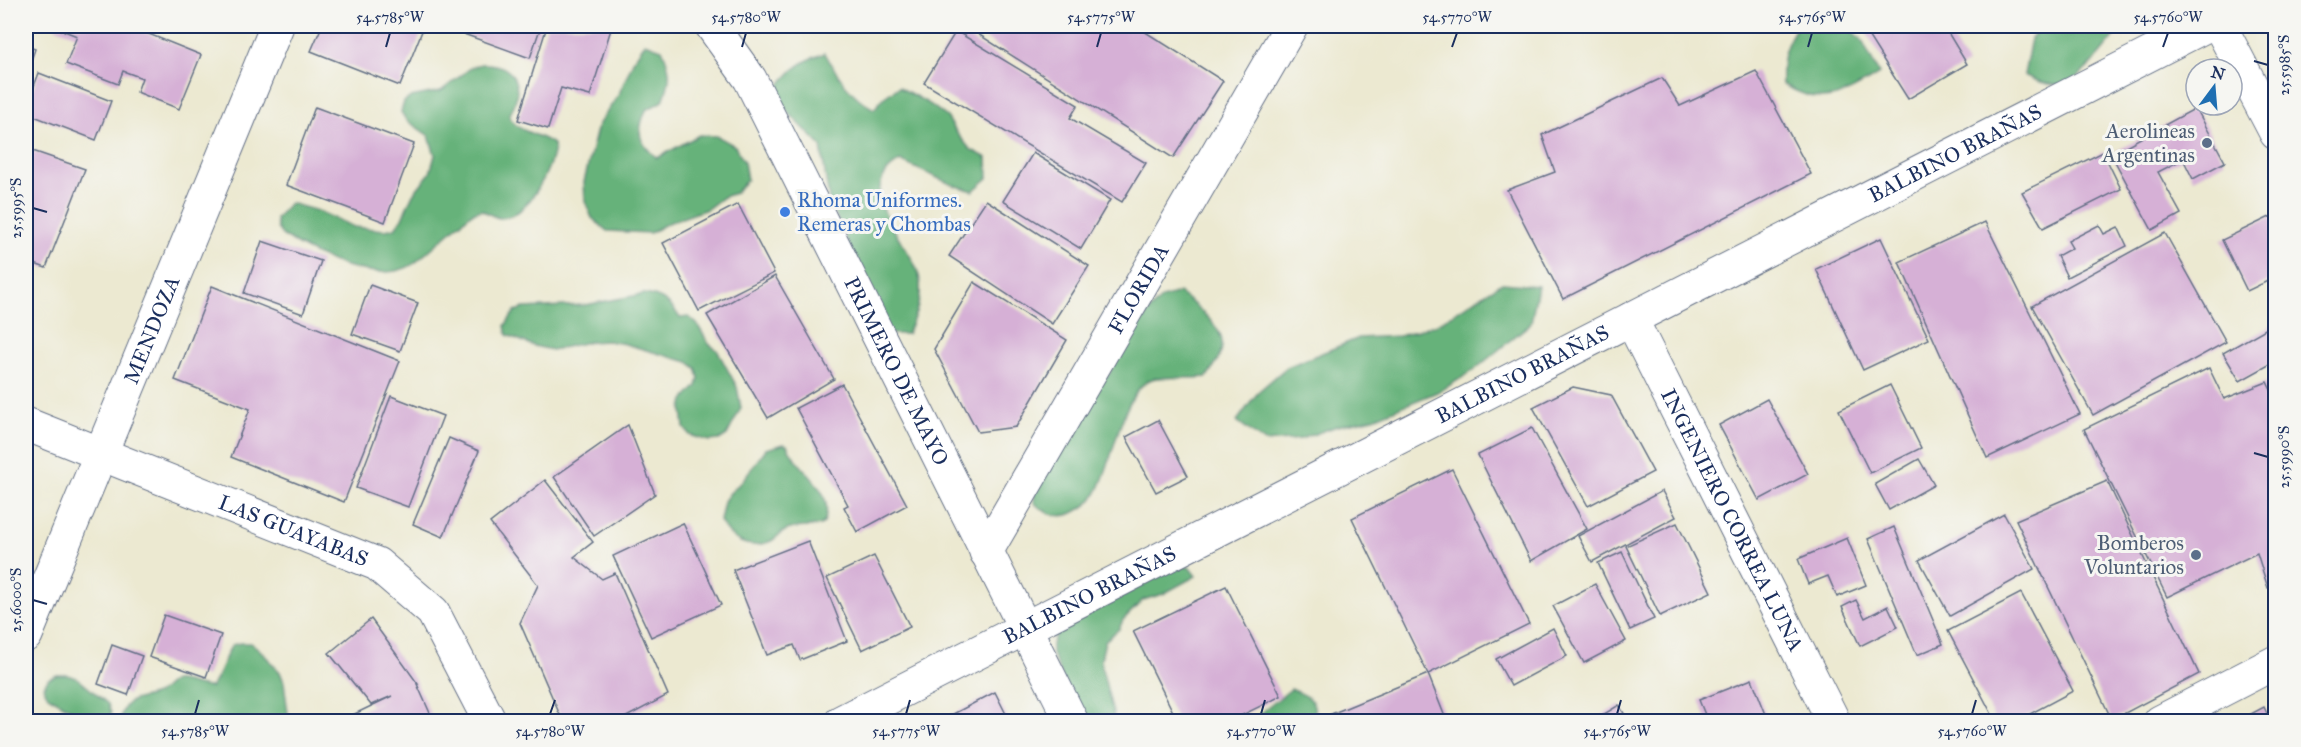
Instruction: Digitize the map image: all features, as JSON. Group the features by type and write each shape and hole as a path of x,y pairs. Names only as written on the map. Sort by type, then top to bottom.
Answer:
{"street":[{"name":"MENDOZA","path":"26,635 277,26"},
{"name":"PRIMERO DE MAYO","path":"712,26 750,80 1072,722"},
{"name":"FLORIDA","path":"986,552 1291,26"},
{"name":"BALBINO BRAÑAS","path":"841,722 2205,26"},
{"path":"2220,26 2276,133"},
{"name":"INGENIERO CORREA LUNA","path":"1631,319 1834,722"},
{"name":"LAS GUAYABAS","path":"26,424 377,564 433,612 490,722"},
{"path":"2160,722 2276,662"}],"green space":[{"path":"1794,26 1845,26 1861,39 1879,74 1852,90 1837,96 1822,98 1812,97 1782,84 1784,55 1796,28"},
{"path":"2042,26 2124,26 2077,77 2069,83 2055,85 2024,75 2031,38"},
{"path":"645,43 662,49 668,63 669,75 663,101 646,110 643,118 640,131 646,147 657,158 699,135 717,136 735,146 744,162 747,180 735,193 723,197 707,209 668,223 650,233 607,231 592,218 585,201 584,182 598,125 619,94 634,59"},
{"path":"825,53 846,85 866,104 874,109 883,98 899,87 947,117 970,149 987,158 988,178 973,191 953,185 900,161 886,173 880,186 880,200 885,214 917,270 920,282 919,302 907,334 888,334 829,200 821,146 781,105 779,86 784,79 799,65"},
{"path":"481,64 502,67 509,72 514,79 516,96 509,116 524,130 554,145 544,178 537,191 520,210 510,216 500,218 482,210 472,213 415,263 400,270 384,272 366,271 329,260 282,235 277,228 276,218 290,203 318,211 354,227 385,230 395,228 413,194 430,173 435,155 429,136 406,120 401,112 404,102 411,97 441,91 472,67"},
{"path":"1502,283 1538,286 1531,323 1473,371 1442,390 1374,418 1337,426 1301,439 1265,442 1237,421 1259,391 1287,367 1359,338 1399,336 1437,324"},
{"path":"1179,293 1212,322 1221,336 1222,348 1215,365 1207,377 1157,378 1141,386 1132,398 1125,414 1102,482 1094,497 1084,507 1064,516 1053,515 1044,510 1034,503 1035,485 1096,387 1109,374 1126,340 1162,298"},
{"path":"644,294 656,296 669,304 680,318 689,317 697,324 709,344 717,350 737,387 741,408 727,435 719,440 709,441 690,435 684,428 682,409 684,400 697,386 699,378 696,368 688,362 608,341 588,342 552,350 534,346 507,335 505,326 515,311 524,308 585,305"},
{"path":"784,444 821,491 827,511 824,523 787,530 763,544 741,542 729,534 720,521 724,501 766,449"},
{"path":"1170,566 1189,567 1196,576 1163,594 1143,600 1123,620 1119,629 1105,641 1101,659 1102,669 1115,721 1081,721 1052,654 1052,644 1059,626"},
{"path":"251,643 280,672 284,682 289,721 119,721 129,702 158,693 174,681 211,687 232,645"},
{"path":"57,675 77,678 108,704 111,713 109,721 71,721 72,710 48,696 43,687 48,679"},
{"path":"1291,689 1311,700 1314,708 1314,721 1251,721"}],"building":[{"path":"55,26 129,26 201,55 179,109 137,92 142,78 123,71 118,84 66,64 77,36"},
{"path":"322,26 424,26 400,86 311,51"},
{"path":"452,26 541,26 530,58 450,29"},
{"path":"547,26 612,26 590,96 561,88 548,129 518,120"},
{"path":"984,26 1136,26 1223,81 1173,158 978,34"},
{"path":"1862,26 1944,26 1967,64 1908,99"},
{"path":"956,31 1078,105 1070,118 1146,163 1122,202 924,83"},
{"path":"26,46 35,49 26,75"},
{"path":"1756,71 1811,174 1563,299 1507,190 1555,172 1542,135 1662,78 1680,106"},
{"path":"39,73 111,101 96,140 26,113 26,107"},
{"path":"315,107 414,144 385,222 286,185"},
{"path":"2184,114 2184,117 2201,117 2225,162 2193,179 2183,159 2158,172 2181,214 2152,230 2111,154"},
{"path":"27,149 85,169 46,268 26,261"},
{"path":"2103,152 2121,189 2043,228 2022,192"},
{"path":"1033,153 1110,200 1081,249 1003,201"},
{"path":"986,200 1089,266 1052,324 949,256"},
{"path":"738,204 774,273 699,311 663,243"},
{"path":"2276,214 2276,277 2247,291 2222,240"},
{"path":"1985,222 2080,414 1987,458 1899,262"},
{"path":"2099,225 2104,234 2118,227 2127,246 2067,277 2057,256 2072,248 2068,241"},
{"path":"2165,233 2226,342 2093,415 2032,306"},
{"path":"1881,238 1929,339 1863,370 1816,269"},
{"path":"262,241 321,261 303,314 244,293"},
{"path":"775,276 834,379 768,418 707,315"},
{"path":"974,282 1067,340 1016,427 978,432 934,349"},
{"path":"370,285 418,303 400,351 352,334"},
{"path":"212,286 400,361 344,502 231,457 250,409 175,380"},
{"path":"2276,323 2276,361 2240,381 2223,353"},
{"path":"2209,368 2224,399 2267,382 2276,400 2276,584 2268,588 2257,553 2167,597 2084,429"},
{"path":"842,384 907,505 857,532 844,507 848,505 796,408"},
{"path":"1890,385 1921,448 1870,473 1839,410"},
{"path":"1573,387 1611,395 1653,472 1588,506 1533,407"},
{"path":"391,396 443,416 408,507 356,488"},
{"path":"1767,399 1808,474 1759,500 1719,425"},
{"path":"1158,420 1188,476 1156,492 1126,437"},
{"path":"628,425 655,494 594,536 554,477"},
{"path":"1532,428 1587,529 1531,561 1478,455"},
{"path":"449,438 479,451 443,537 413,524"},
{"path":"1919,459 1934,485 1889,510 1875,484"},
{"path":"1452,469 1529,624 1428,674 1352,518"},
{"path":"545,480 593,542 574,557 602,579 615,573 668,695 617,722 563,722 520,623 538,585 490,523"},
{"path":"2107,481 2199,674 2112,720 2016,520"},
{"path":"1662,491 1676,517 1592,562 1578,536"},
{"path":"2004,514 2034,569 1950,616 1919,560"},
{"path":"683,523 721,605 651,637 613,556"},
{"path":"1677,523 1711,592 1660,616 1626,546"},
{"path":"1894,527 1943,644 1917,655 1868,539"},
{"path":"1847,538 1866,585 1837,597 1828,576 1808,584 1798,559"},
{"path":"808,541 847,641 800,660 794,645 767,655 733,570"},
{"path":"1622,552 1654,619 1630,630 1598,563"},
{"path":"874,556 910,627 862,650 827,578"},
{"path":"1595,584 1626,641 1584,663 1553,606"},
{"path":"1226,586 1281,696 1228,722 1178,722 1133,631"},
{"path":"2021,593 2073,691 2015,722 1996,722 1948,631"},
{"path":"1856,600 1865,618 1888,606 1898,627 1860,646 1842,607"},
{"path":"164,615 221,635 206,677 149,657"},
{"path":"371,619 418,684 434,722 338,722 392,696 371,705 329,653"},
{"path":"1553,628 1567,656 1511,686 1496,659"},
{"path":"112,645 142,656 128,695 98,684"},
{"path":"1428,674 1447,722 1326,722 1324,717"},
{"path":"1752,679 1769,722 1708,722 1699,700"},
{"path":"995,692 1010,722 938,722"},
{"path":"1619,705 1629,722 1591,722"},
{"path":"2264,707 2271,722 2236,722"}],"place":[{"name":"Aerolineas Argentinas","path":"2207,143"},
{"name":"Rhoma Uniformes. Remeras y Chombas","path":"785,212"},
{"name":"Bomberos Voluntarios","path":"2196,555"}]}
